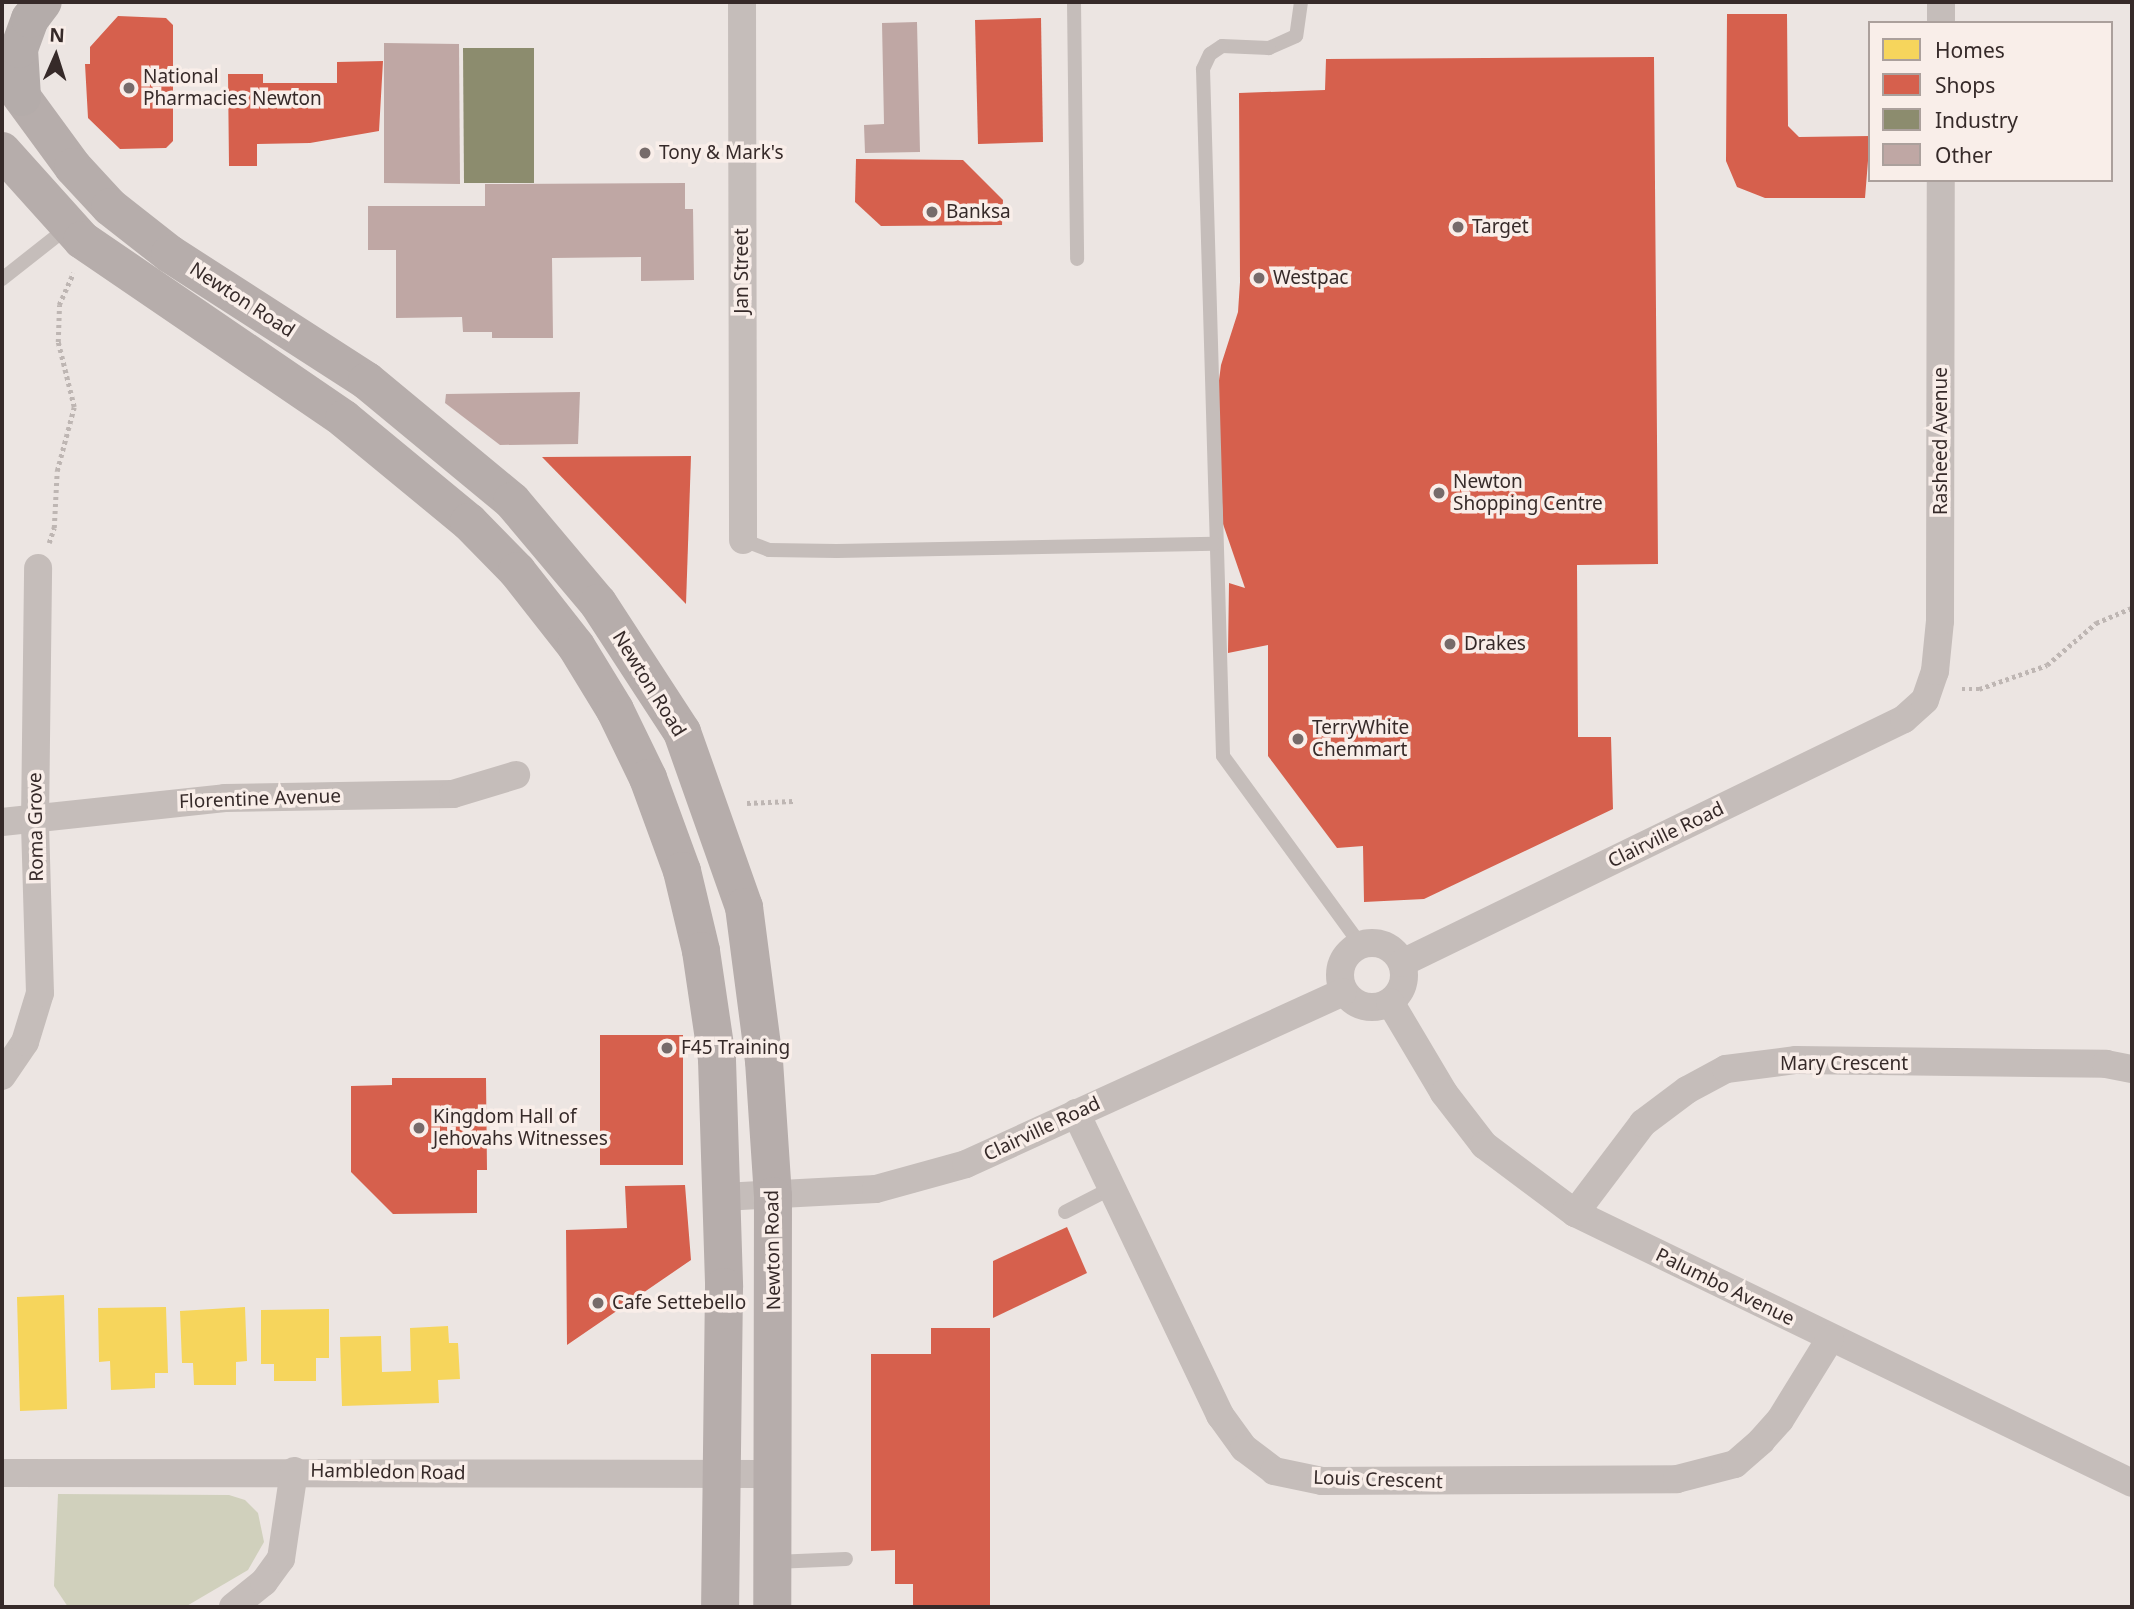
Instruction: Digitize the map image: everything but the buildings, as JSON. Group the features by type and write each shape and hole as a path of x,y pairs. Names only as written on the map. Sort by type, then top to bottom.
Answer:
{"main road":[{"path":"12,84 19,49 30,19 43,2"},
{"name":"Newton Road","path":"12,84 73,167 110,207 170,254 367,381 512,501 598,603 682,732 744,907 764,1061 773,1196 775,1474 772,1607"},
{"path":"2,151 69,226 137,282 344,419 469,522 517,571 576,646 615,710 648,778 681,871 701,951 717,1060 723,1197 720,1607"}],"street":[{"name":"Jan Street","path":"742,2 743,540"},
{"path":"1941,2 1941,21"},
{"name":"Rasheed Avenue","path":"1925,700 1935,671 1940,621 1941,182"},
{"name":"Roma Grove","path":"2,1076 25,1042 40,993 35,822 38,568"},
{"name":"Clairville Road","path":"1402,963 1904,719 1925,700"},
{"name":"Florentine Avenue","path":"2,822 35,822 225,798 453,794 516,775"},
{"path":"1360,944 1384,944 1402,963 1401,990 1390,1002 1370,1008 1353,1002 1343,992 1339,973 1342,961 1360,944"},
{"name":"Clairville Road","path":"723,1197 876,1189 966,1164 1343,992"},
{"name":"Palumbo Avenue","path":"1390,1002 1444,1094 1484,1145 1575,1213 1830,1339 2132,1483"},
{"name":"Mary Crescent","path":"1575,1213 1643,1123 1687,1090 1726,1069 1796,1060 2106,1064 2132,1069"},
{"name":"Louis Crescent","path":"1076,1113 1220,1415 1244,1448 1274,1471 1322,1481 1677,1479 1735,1464 1780,1420 1830,1339"},
{"path":"233,1607 264,1581 281,1559 294,1471"},
{"name":"Hambledon Road","path":"2,1472 775,1474"}],"lane":[{"path":"1074,2 1077,259"},
{"path":"1301,2 1296,36 1269,48 1222,46 1210,54 1203,69 1214,544 1223,756 1360,944"},
{"path":"2,279 69,226"},
{"path":"743,540 769,550 837,551 1214,544"},
{"path":"1065,1212 1112,1188"},
{"path":"773,1562 846,1559"}],"path":[{"path":"38,568 54,528 57,471 74,407 73,388 58,342 59,305 77,266"},
{"path":"1962,689 1979,689 2047,665 2096,623 2132,608"},
{"path":"747,803 793,801"}],"green space":[{"path":"58,1494 229,1495 245,1500 258,1513 264,1542 248,1570 185,1607 68,1607 54,1586"}],"place":[{"name":"National Pharmacies Newton","path":"129,88"},
{"name":"Tony & Mark's","path":"645,153"},
{"name":"Banksa","path":"932,212"},
{"name":"Target","path":"1458,227"},
{"name":"Westpac","path":"1259,278"},
{"name":"Newton Shopping Centre","path":"1439,493"},
{"name":"Drakes","path":"1450,644"},
{"name":"TerryWhite Chemmart","path":"1298,739"},
{"name":"F45 Training","path":"667,1048"},
{"name":"Kingdom Hall of Jehovahs Witnesses","path":"419,1128"},
{"name":"Cafe Settebello","path":"598,1303"}]}
